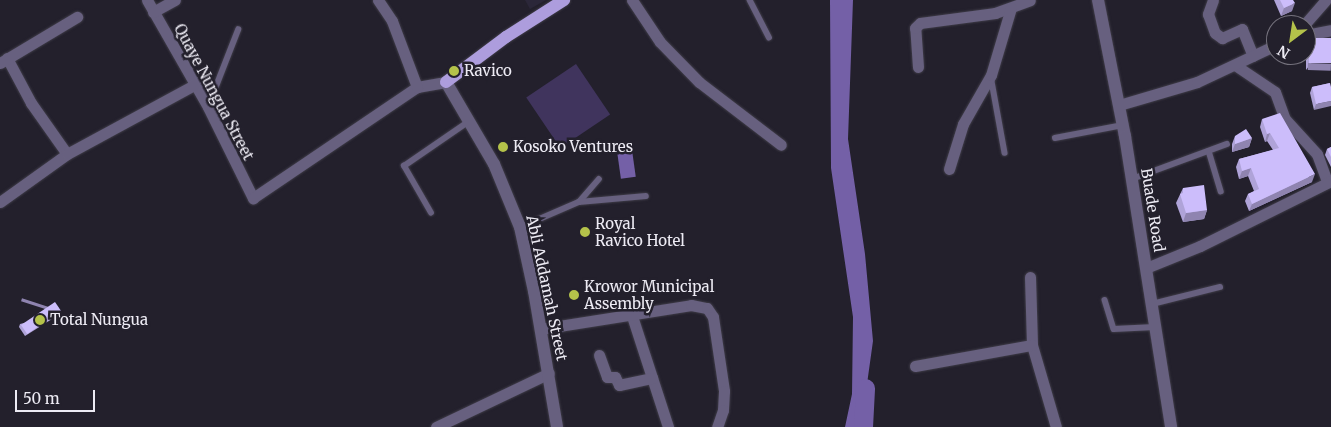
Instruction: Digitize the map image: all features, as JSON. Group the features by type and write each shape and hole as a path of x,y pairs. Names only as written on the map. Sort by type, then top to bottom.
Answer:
{"main road":[{"path":"446,82 506,37 564,0"}],"street":[{"name":"Quaye Nungua Street","path":"147,0 152,12 196,84 253,198 417,87"},
{"path":"152,12 175,0"},
{"path":"378,0 392,21 417,87 446,82"},
{"path":"632,0 660,42 699,82 781,145"},
{"path":"918,67 916,28 920,23 1030,0"},
{"name":"Buade Road","path":"1098,0 1123,124 1171,427"},
{"path":"1214,0 1208,14 1214,33 1222,38 1242,29 1253,56"},
{"path":"1313,15 1326,0"},
{"path":"949,169 963,124 991,75 1005,6"},
{"path":"67,154 4,61 77,17"},
{"path":"1316,33 1331,30"},
{"path":"1119,105 1197,82 1266,50"},
{"path":"1146,268 1200,246 1329,181 1317,154 1285,119 1275,92 1235,65"},
{"name":"Abli Addamah Street","path":"446,82 494,164 520,227 549,373 557,427"},
{"path":"0,202 67,154 196,84"},
{"path":"1030,277 1032,345 1056,427"},
{"path":"540,329 632,316 691,304 707,308 713,317 724,391 723,410 717,427"},
{"path":"632,316 668,427"},
{"path":"915,366 1032,345"},
{"path":"599,355 607,377 615,376 620,385 652,378"},
{"path":"436,427 549,373"}],"lane":[{"path":"750,0 769,37"},
{"path":"208,107 238,30"},
{"path":"991,75 1005,153"},
{"path":"431,213 404,166 468,122"},
{"path":"1055,138 1123,124"},
{"path":"1132,179 1227,144"},
{"path":"1209,151 1221,191"},
{"path":"579,202 598,178"},
{"path":"520,227 579,202 646,196"},
{"path":"1152,304 1220,287"},
{"path":"1105,300 1114,329 1155,327"}],"shaded area":[{"path":"525,0 546,0 530,9"},
{"path":"830,0 853,0 848,139 865,254 873,341 861,427 845,427 852,394 853,317 831,168"},
{"path":"576,64 610,115 560,148 526,98"},
{"path":"632,150 636,177 621,179 617,152"}],"building":[{"path":"1280,0 1293,0 1295,3 1284,8"},
{"path":"1316,38 1331,38 1331,63 1316,63"},
{"path":"1330,83 1331,101 1316,104 1312,87"},
{"path":"1280,113 1315,174 1252,204 1248,194 1259,189 1251,168 1242,171 1239,159 1279,148 1270,133 1267,134 1262,119"},
{"path":"1246,129 1252,138 1235,144 1235,136"},
{"path":"1331,147 1331,157 1327,149"},
{"path":"1204,185 1207,210 1186,213 1180,194 1183,193 1183,188"},
{"path":"55,302 61,311 27,334 21,325"}],"waterway":[{"path":"863,427 865,388"}],"place":[{"name":"Ravico","path":"454,71"},
{"name":"Kosoko Ventures","path":"503,147"},
{"name":"Royal Ravico Hotel","path":"585,232"},
{"name":"Krowor Municipal Assembly","path":"574,295"},
{"name":"Total Nungua","path":"40,320"}]}
